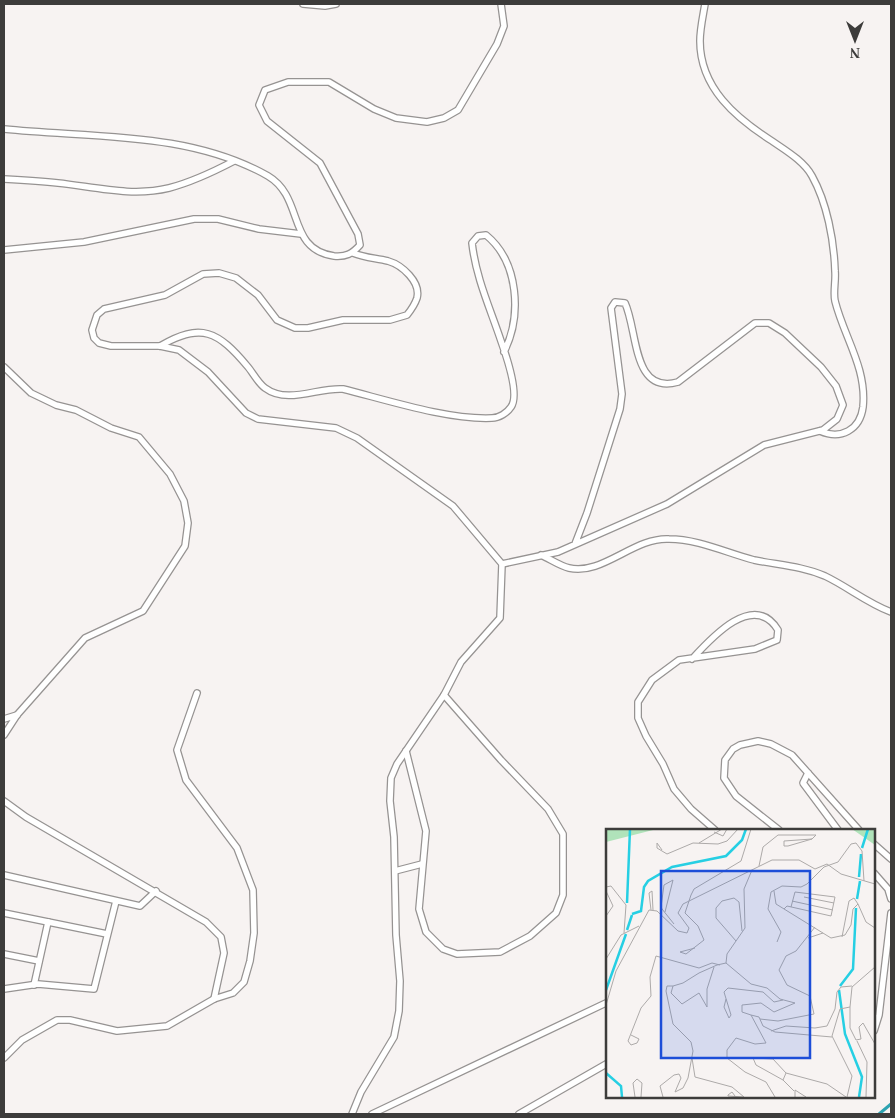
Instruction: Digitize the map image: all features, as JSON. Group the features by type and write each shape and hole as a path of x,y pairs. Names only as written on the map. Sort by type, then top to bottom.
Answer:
{"lane":[{"path":"303,4 324,6 336,4"},
{"path":"4,129 147,140 211,153 234,161 252,168 284,188 301,234 310,246 322,254 342,257 353,253 360,245 358,234 320,163 267,121 259,105 265,90 288,82 329,82 374,109 396,118 427,122 444,118 458,110 497,44 504,26 501,4"},
{"path":"705,4 700,42 705,67 715,93 731,111 754,130 789,152 812,174 824,209 831,236 835,271 835,300 861,371 864,396 857,426 843,434 828,435 820,431"},
{"path":"4,179 58,183 110,190 143,191 169,188 206,175 234,161"},
{"path":"4,250 84,242 194,219 218,219 259,229 301,234"},
{"path":"160,346 180,335 196,332 215,336 236,353 265,388 284,394 299,396 330,388 343,389 449,414 494,418 505,414 513,406 515,390 504,352 487,307 474,258 472,243 478,236 486,235 495,242 511,272 516,302 515,324 504,352"},
{"path":"352,1114 361,1092 394,1037 397,1020 400,981 390,801 391,778 406,751 444,695 461,662 500,618 502,564 453,506 356,438 336,428 258,419 246,413 195,361 180,350 160,346 111,346 98,343 94,338 92,330 97,314 117,304 164,295 203,274 219,273 236,278 258,295 277,320 295,328 308,328 343,320 390,320 407,315 418,297 416,285 410,276 400,267 388,261 364,258 353,253"},
{"path":"502,564 558,552 667,504 764,445 820,431 837,419 843,405 836,386 821,367 785,333 769,323 755,323 678,382 666,386 655,381 647,374 639,360 630,313 625,304 615,302 611,308 622,394 620,409 587,514 574,544"},
{"path":"4,367 30,393 56,405 76,410 110,428 139,437 170,474 184,501 188,524 185,546 143,611 85,638 17,715 4,735"},
{"path":"541,555 569,568 590,569 647,542 669,538 823,575 874,606 891,612"},
{"path":"692,659 717,632 743,617 760,614 772,619 778,630 777,640 755,649 692,659 679,660 652,680 638,702 638,718 674,788 702,820 714,829"},
{"path":"4,1058 22,1040 57,1020 70,1020 117,1031 167,1026 214,999 234,993 244,982 250,961 254,933 253,890 237,848 186,780 177,750 197,693"},
{"path":"406,751 426,831 419,909 426,932 443,949 457,954 500,952 530,936 556,913 563,895 563,834 548,809 501,760 444,695"},
{"path":"4,719 17,715"},
{"path":"778,829 736,796 724,778 725,760 733,749 740,745 758,742 781,748 792,755 858,829"},
{"path":"808,773 803,783 837,829"},
{"path":"4,801 26,816 206,922 221,937 224,953 214,999"},
{"path":"875,845 891,860"},
{"path":"395,871 422,864"},
{"path":"875,874 888,888 891,899"},
{"path":"4,875 140,906 156,891"},
{"path":"4,989 34,985 94,988 116,901"},
{"path":"4,913 107,934"},
{"path":"875,1028 879,1015 891,913"},
{"path":"34,985 48,922"},
{"path":"4,954 39,961"},
{"path":"372,1114 606,1003"},
{"path":"519,1114 606,1064"}],"waterway":[{"path":"879,1114 891,1104"}]}
